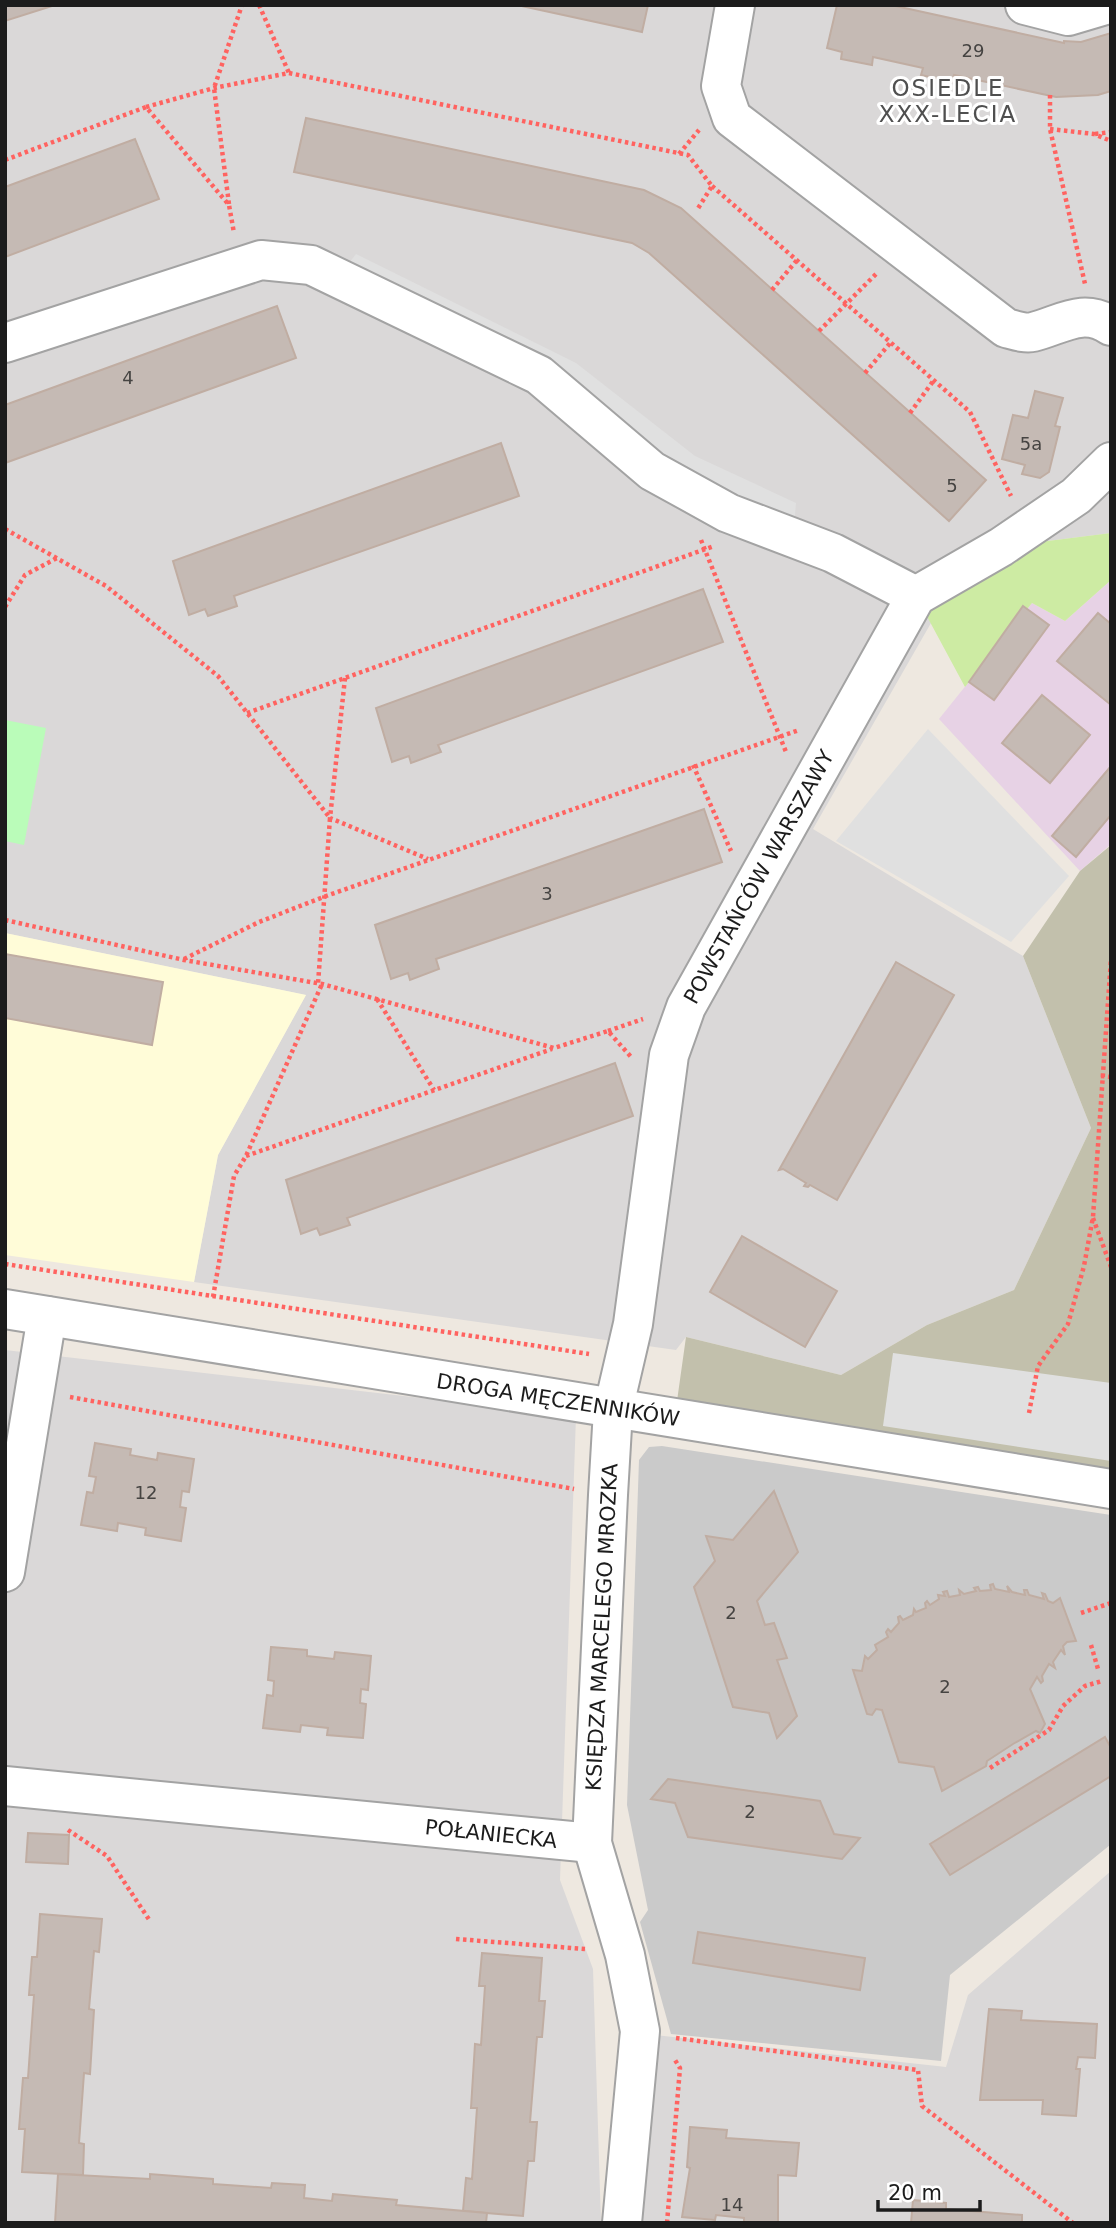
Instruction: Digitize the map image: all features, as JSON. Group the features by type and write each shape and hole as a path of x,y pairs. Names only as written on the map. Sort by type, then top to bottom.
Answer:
{"street":[{"path":"735,5 721,86 732,118 1006,328 1031,333 1069,318 1092,317 1111,326"},
{"path":"1025,5 1068,16 1105,5"},
{"path":"5,343 261,260 312,265 539,375 652,471 728,513 833,553 916,596 1001,547 1076,496 1111,462"},
{"name":"POWSTAŃCÓW WARSZAWY","path":"613,1410 633,1324 670,1055 686,1007 916,596"},
{"name":"DROGA MĘCZENNIKÓW","path":"5,1309 1111,1489"},
{"path":"5,1572 47,1316"},
{"name":"KSIĘDZA MARCELEGO MROZKA","path":"592,1843 613,1410"},
{"name":"POŁANIECKA","path":"5,1786 592,1843"},
{"path":"592,1843 625,1955 640,2031 622,2223"}],"path":[{"path":"236,241 214,88 242,5"},
{"path":"259,5 289,73"},
{"path":"5,160 146,107 214,88 289,73 688,155 712,186 970,412 1017,506"},
{"path":"1050,95 1050,129 1087,292"},
{"path":"146,107 229,205"},
{"path":"679,154 701,127"},
{"path":"1050,129 1094,134 1111,132"},
{"path":"1094,134 1111,141"},
{"path":"698,210 712,186"},
{"path":"819,331 901,247"},
{"path":"772,290 797,260"},
{"path":"865,373 891,342"},
{"path":"910,412 934,380"},
{"path":"5,529 106,586 218,676 330,818 428,859"},
{"path":"247,713 512,615 704,550 788,757"},
{"path":"5,607 25,575 58,557"},
{"path":"213,1297 234,1176 246,1156 320,984 330,818 345,678"},
{"path":"184,960 259,922 326,896 693,765 805,728"},
{"path":"693,765 733,856"},
{"path":"5,920 184,960 377,997 554,1048"},
{"path":"1029,1413 1038,1366 1068,1324 1084,1266 1093,1217 1111,959"},
{"path":"377,997 434,1090"},
{"path":"246,1156 647,1018"},
{"path":"608,1031 635,1062"},
{"path":"1101,1076 1111,1077"},
{"path":"1093,1217 1111,1267"},
{"path":"5,1264 592,1354 598,1349"},
{"path":"36,1392 585,1491"},
{"path":"1081,1613 1111,1603"},
{"path":"1091,1645 1098,1669"},
{"path":"990,1769 1049,1730 1063,1706 1085,1686 1102,1681"},
{"path":"66,1828 107,1856 150,1921"},
{"path":"456,1939 587,1950"},
{"path":"669,2037 918,2070 922,2106 1073,2223"},
{"path":"667,2223 680,2068 672,2057"}],"shaded area":[{"path":"5,5 1111,5 1111,533 1001,547 917,597 931,623 813,829 1023,956 1091,1128 1014,1290 927,1325 841,1375 686,1337 676,1350 194,1282 218,1155 306,995 5,933"},
{"path":"356,254 576,363 695,456 796,503 794,526 730,507 342,272"},
{"path":"1111,580 1111,844 1080,871 939,719 1032,603 1065,621"},
{"path":"928,729 1069,876 1011,942 836,841"},
{"path":"1111,845 1111,1475 677,1401 686,1337 841,1375 927,1325 1014,1290 1091,1128 1023,956 1080,871"},
{"path":"5,933 306,995 218,1155 194,1282 5,1255"},
{"path":"5,1350 576,1416 560,1880 593,1969 601,2223 5,2223"},
{"path":"893,1353 1111,1383 1111,1461 883,1426"},
{"path":"662,1446 1111,1515 1110,1845 950,1975 941,2061 671,2034 640,1922 648,1910 627,1805 639,1460 649,1447"},
{"path":"1111,1871 1111,2223 629,2223 655,2035 946,2067 968,1995"}],"green space":[{"path":"1111,533 1111,580 1065,621 1032,603 965,687 916,596 1001,547"},
{"path":"5,720 46,728 24,845 5,841"}],"building":[{"path":"5,5 55,5 5,21"},
{"path":"517,5 648,5 642,32"},
{"path":"837,5 891,5 1064,43 1081,42 1111,33 1111,91 1098,95 1056,97 954,75 952,82 921,75 923,68 873,57 872,65 841,59 842,52 827,48"},
{"path":"306,118 644,190 681,208 986,480 949,521 649,253 632,243 294,172"},
{"path":"135,139 159,199 5,257 5,187"},
{"path":"277,306 296,358 5,463 5,405"},
{"path":"1035,391 1063,398 1055,426 1060,427 1049,472 1040,478 1022,474 1025,465 1002,459 1013,415 1028,418"},
{"path":"501,443 519,496 234,596 237,606 208,616 205,609 189,615 173,561"},
{"path":"703,589 723,642 438,745 441,752 411,763 409,756 392,762 376,708"},
{"path":"1023,606 1049,625 994,700 969,682"},
{"path":"1098,613 1111,624 1111,705 1057,661"},
{"path":"1042,695 1090,735 1050,783 1002,743"},
{"path":"1111,766 1111,815 1076,857 1052,836"},
{"path":"704,809 722,862 436,959 439,969 410,980 408,973 391,979 375,925"},
{"path":"5,954 163,982 152,1045 5,1018"},
{"path":"896,962 954,995 837,1200 810,1185 804,1186 806,1183 783,1169 779,1170"},
{"path":"615,1063 633,1116 347,1218 350,1225 320,1235 317,1228 301,1234 286,1180"},
{"path":"742,1236 837,1291 805,1347 710,1292"},
{"path":"95,1443 131,1449 130,1455 157,1460 158,1453 194,1459 189,1492 182,1491 180,1507 186,1508 181,1541 145,1535 146,1528 118,1523 117,1531 81,1525 87,1492 93,1493 96,1477 89,1476"},
{"path":"774,1491 798,1552 757,1601 765,1625 774,1623 787,1658 777,1660 797,1716 777,1738 769,1713 733,1707 694,1587 715,1561 706,1536 733,1540"},
{"path":"993,1584 995,1589 1009,1592 1007,1586 1012,1592 1025,1595 1024,1590 1027,1590 1029,1595 1044,1599 1042,1593 1053,1603 1060,1598 1076,1641 1067,1642 1063,1646 1065,1655 1061,1650 1053,1662 1055,1668 1049,1664 1042,1676 1043,1681 1041,1683 1037,1677 1030,1689 1045,1724 1040,1733 1036,1731 1013,1744 987,1761 986,1766 942,1791 934,1767 899,1762 882,1710 876,1709 872,1715 867,1714 853,1670 862,1671 865,1656 868,1659 877,1650 875,1645 888,1637 886,1632 888,1629 891,1632 899,1623 898,1617 903,1620 913,1615 914,1609 916,1612 926,1608 927,1601 930,1605 939,1599 938,1595 945,1596 943,1592 947,1591 949,1597 960,1595 959,1590 964,1594 976,1591 974,1588 978,1587 980,1591 991,1590 990,1585"},
{"path":"271,1647 307,1650 307,1656 334,1659 335,1652 371,1656 368,1690 361,1689 360,1703 366,1704 363,1738 327,1735 328,1728 301,1725 300,1732 263,1728 267,1695 273,1696 274,1681 268,1680"},
{"path":"1105,1737 1111,1748 1111,1776 950,1875 930,1844"},
{"path":"668,1779 820,1801 834,1834 860,1838 842,1859 688,1837 675,1803 651,1799"},
{"path":"28,1833 69,1835 68,1864 26,1862"},
{"path":"40,1914 102,1919 99,1952 94,1951 89,2009 94,2010 90,2074 84,2073 79,2143 84,2144 83,2175 22,2172 25,2129 19,2129 23,2078 28,2078 34,1995 29,1995 32,1957 37,1957"},
{"path":"698,1932 865,1958 860,1990 693,1963"},
{"path":"482,1953 542,1958 539,2001 545,2001 542,2037 537,2037 530,2122 537,2122 534,2161 528,2161 523,2216 463,2211 466,2178 472,2179 477,2108 471,2108 475,2044 481,2045 485,1986 479,1986"},
{"path":"989,2009 1022,2011 1021,2020 1097,2024 1095,2058 1078,2057 1076,2069 1080,2069 1076,2116 1042,2114 1043,2100 980,2100"},
{"path":"690,2127 727,2130 726,2138 799,2143 796,2176 778,2175 778,2223 744,2223 744,2218 716,2215 715,2220 682,2217 690,2168 687,2167"},
{"path":"58,2174 150,2179 150,2174 213,2179 213,2184 271,2188 272,2183 305,2185 304,2198 332,2201 333,2194 397,2200 396,2205 487,2213 486,2223 55,2223"},
{"path":"913,2200 946,2203 946,2209 1022,2215 1022,2223 911,2223"}],"district":[{"name":"OSIEDLE XXX-LECIA","path":"948,101"}]}
